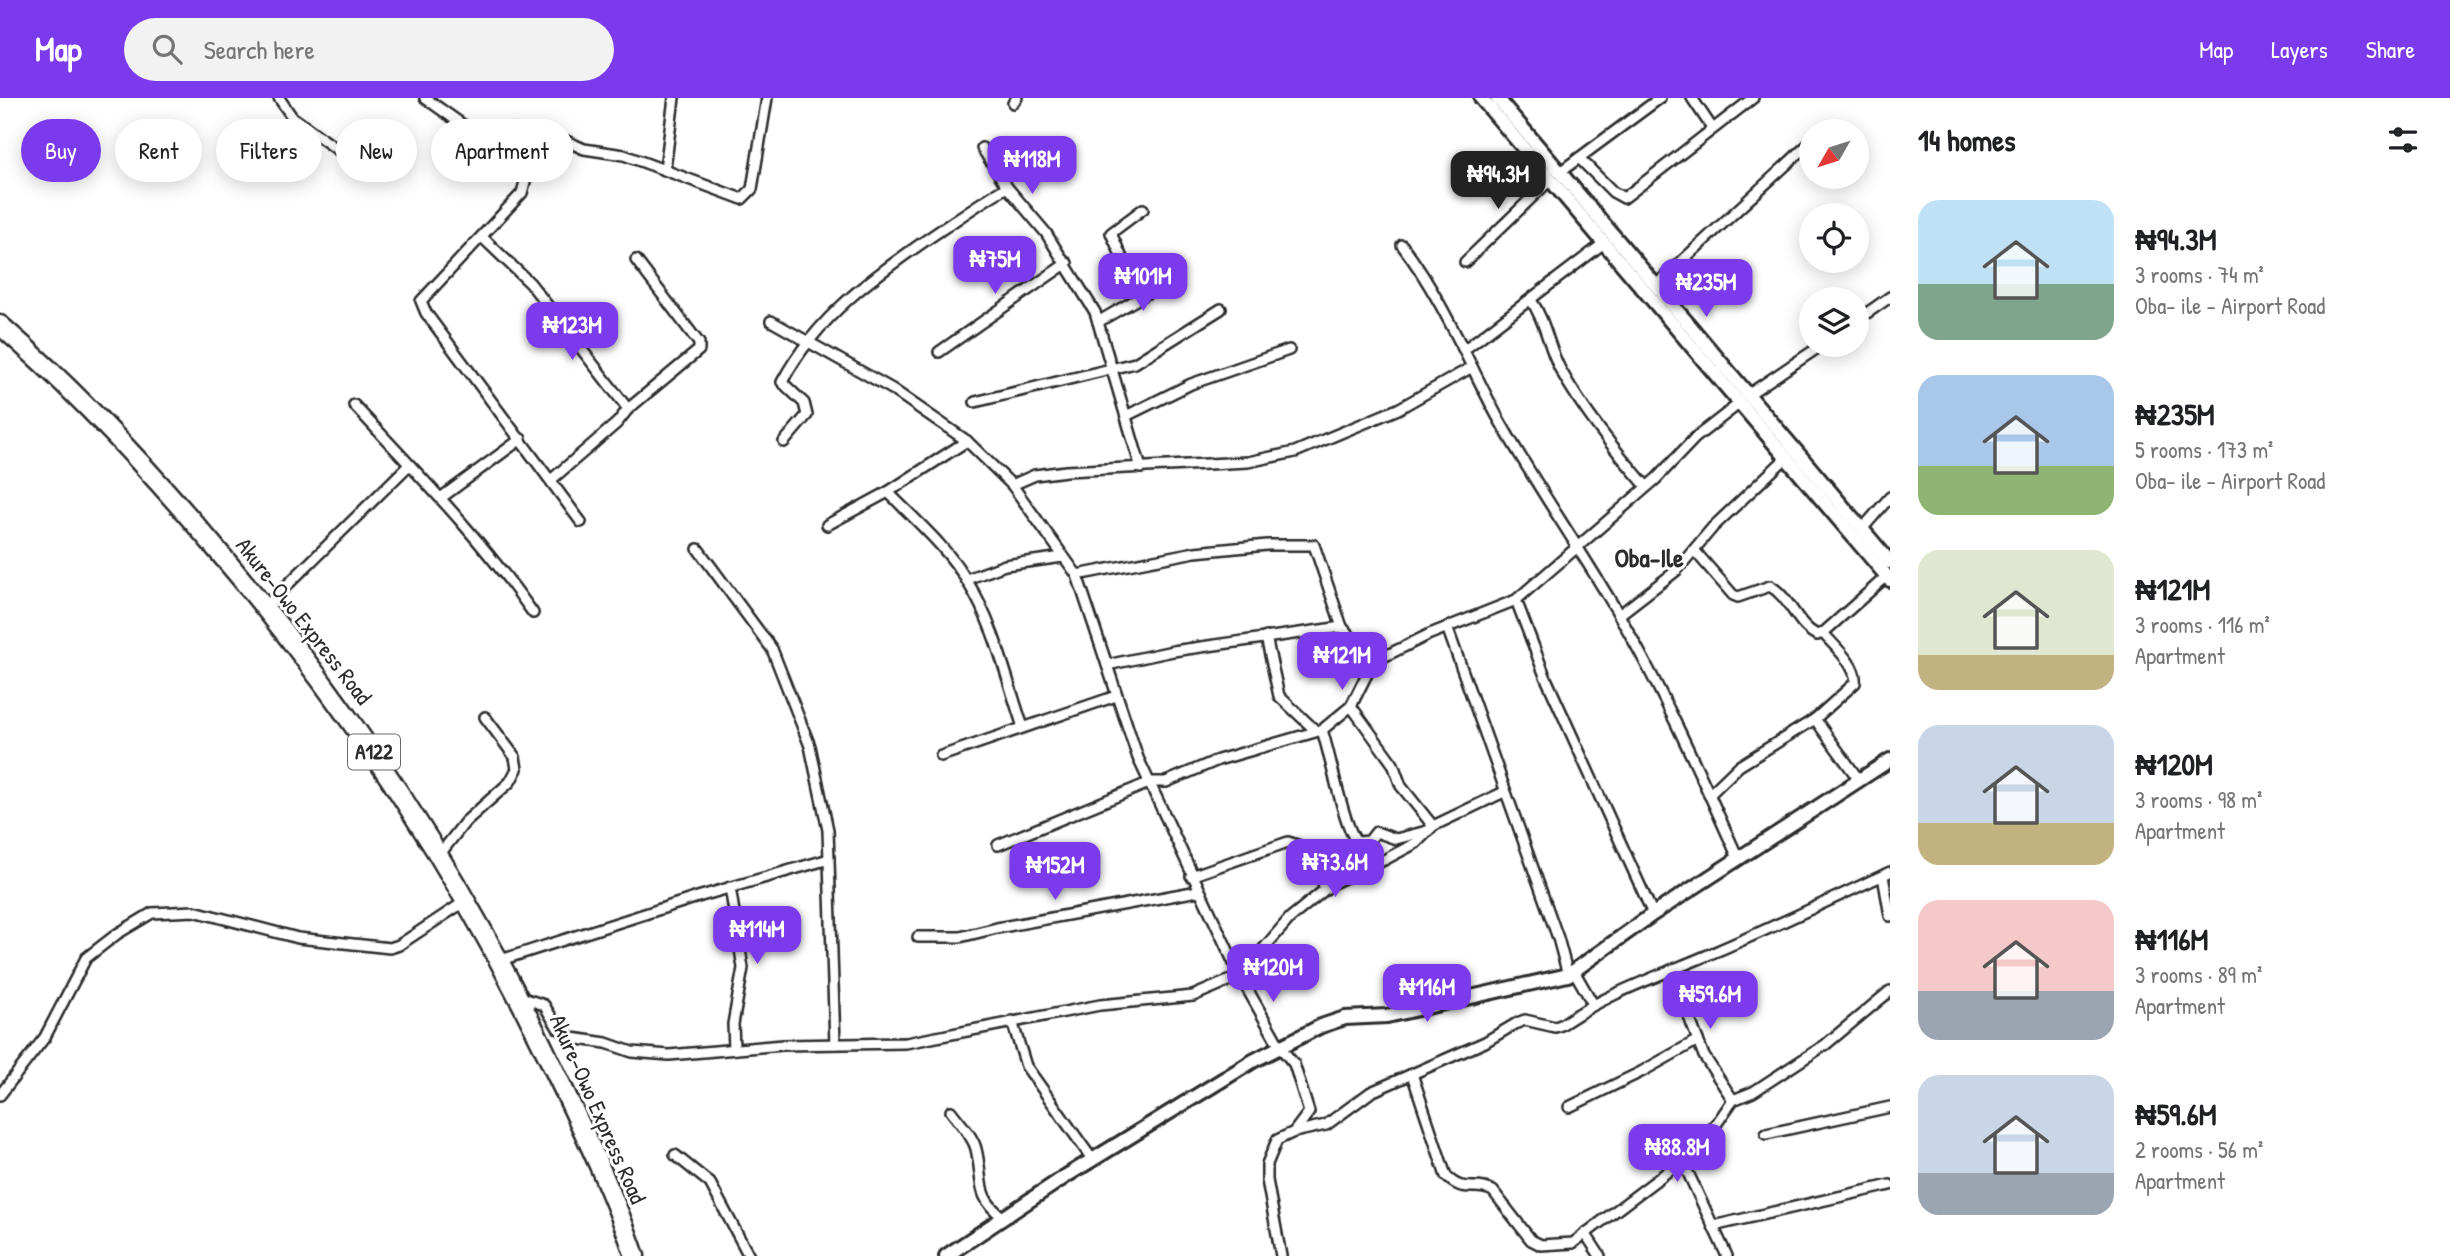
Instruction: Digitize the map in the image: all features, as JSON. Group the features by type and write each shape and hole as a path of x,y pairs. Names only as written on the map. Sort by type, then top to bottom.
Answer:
{"highway":[{"name":"Akure-Owo Express Road","path":"0,325 111,430 266,606 332,692 440,853 501,960 577,1119 635,1256"}],"main road":[{"path":"1480,98 1498,107 1744,398 1863,528 1890,562"},
{"path":"1555,176 1604,243 1656,285 1744,398 1786,458 1888,578"},
{"path":"949,1256 1093,1159 1280,1047 1321,1026 1345,1018 1387,1016 1571,973 1653,914 1890,760"}],"street":[{"path":"279,98 292,117 336,149"},
{"path":"425,98 455,119"},
{"path":"665,169 674,98"},
{"path":"573,144 584,149 624,155 737,199 747,197 752,189 767,98"},
{"path":"1465,262 1555,176 1660,98"},
{"path":"1692,98 1712,128"},
{"path":"1579,158 1613,192 1624,198 1754,98"},
{"path":"982,148 1007,187 1046,233 1067,264 1098,322 1128,415 1141,468"},
{"path":"1656,285 1799,153"},
{"path":"525,182 517,199 423,297 422,305 581,522"},
{"path":"784,442 807,415 804,403 782,385 807,340 836,308 891,265 1007,187"},
{"path":"1143,209 1111,233 1123,260 1147,293"},
{"path":"482,237 530,283 628,409"},
{"path":"1465,349 1604,243"},
{"path":"1402,245 1416,263 1465,349 1497,416 1619,615 1738,858"},
{"path":"551,481 607,432 628,409 699,350 699,343 636,260"},
{"path":"939,352 1067,264"},
{"path":"1098,322 1173,278"},
{"path":"1869,312 1890,297"},
{"path":"1531,300 1546,326 1550,346 1561,371 1602,434 1646,486"},
{"path":"975,402 1135,363 1220,309"},
{"path":"771,321 934,416 967,441 1012,485 1077,575 1138,758 1152,782 1191,876 1240,976 1280,1047 1294,1063 1309,1107 1307,1118 1294,1132"},
{"path":"1128,415 1191,384 1289,350"},
{"path":"998,845 1152,782 1166,782 1218,760 1319,731 1350,706 1373,662 1447,627 1516,600 1646,486 1695,438 1744,398 1804,357"},
{"path":"1012,485 1035,475 1066,471 1248,462 1295,453 1398,409 1472,367"},
{"path":"354,405 442,497 505,572 533,613"},
{"path":"442,497 521,439"},
{"path":"827,525 888,492 967,441"},
{"path":"1619,615 1669,577 1713,527 1786,458"},
{"path":"266,606 410,465"},
{"path":"888,492 930,534 967,579 996,641 1023,727"},
{"path":"1863,528 1890,497"},
{"path":"1077,575 1195,552 1314,545 1342,627 1373,662"},
{"path":"698,548 754,622 783,674 810,746 828,830 835,1044"},
{"path":"1694,550 1733,595 1738,597 1770,586 1779,592 1813,634 1824,634 1888,578"},
{"path":"967,579 1005,565 1063,557"},
{"path":"1516,600 1545,676 1653,914"},
{"path":"1107,665 1266,637 1342,627"},
{"path":"1447,627 1571,973 1593,1003"},
{"path":"1709,795 1739,766 1815,719 1850,690 1856,676 1824,634"},
{"path":"1266,637 1279,696 1319,731 1347,827 1357,842 1369,841 1376,832 1396,839 1430,829 1504,792"},
{"path":"941,756 1116,696"},
{"path":"1350,706 1394,764 1401,786 1430,829"},
{"path":"440,853 465,822 515,776 515,757 485,717"},
{"path":"1815,719 1859,780"},
{"path":"520,998 544,1005 558,1027 572,1038 606,1043 632,1052 669,1055 734,1049 906,1043 1100,1005 1194,996 1240,976 1290,918 1324,889 1410,846 1430,829"},
{"path":"1191,876 1288,842 1300,846 1316,861 1324,872 1324,889"},
{"path":"501,960 730,887 829,859"},
{"path":"1281,1256 1267,1164 1277,1140 1294,1132 1326,1125 1371,1092 1485,1042 1517,1023 1525,1020 1555,1027 1593,1003 1636,982 1671,970 1886,874 1890,916"},
{"path":"730,887 743,968 733,1024 734,1049"},
{"path":"918,937 960,937 1198,891"},
{"path":"0,1095 45,1037 86,958 117,934 152,914 169,911 212,914 298,938 383,948 400,945 468,899"},
{"path":"1671,970 1704,1056 1733,1100"},
{"path":"1412,1074 1446,1176 1466,1189 1484,1187 1493,1191 1522,1230 1541,1245 1573,1243 1682,1160 1715,1126 1733,1100 1753,1092 1825,1045 1890,991"},
{"path":"1012,1021 1026,1066 1093,1159"},
{"path":"1569,1107 1641,1072 1698,1040"},
{"path":"1766,1134 1890,1107"},
{"path":"951,1111 976,1145 979,1176 988,1206 1004,1218"},
{"path":"675,1155 710,1183 749,1256"},
{"path":"1682,1160 1727,1256"},
{"path":"1713,1226 1890,1185"},
{"path":"1585,1233 1600,1256"}],"district":[{"name":"Oba-Ile","path":"1649,558"}]}
